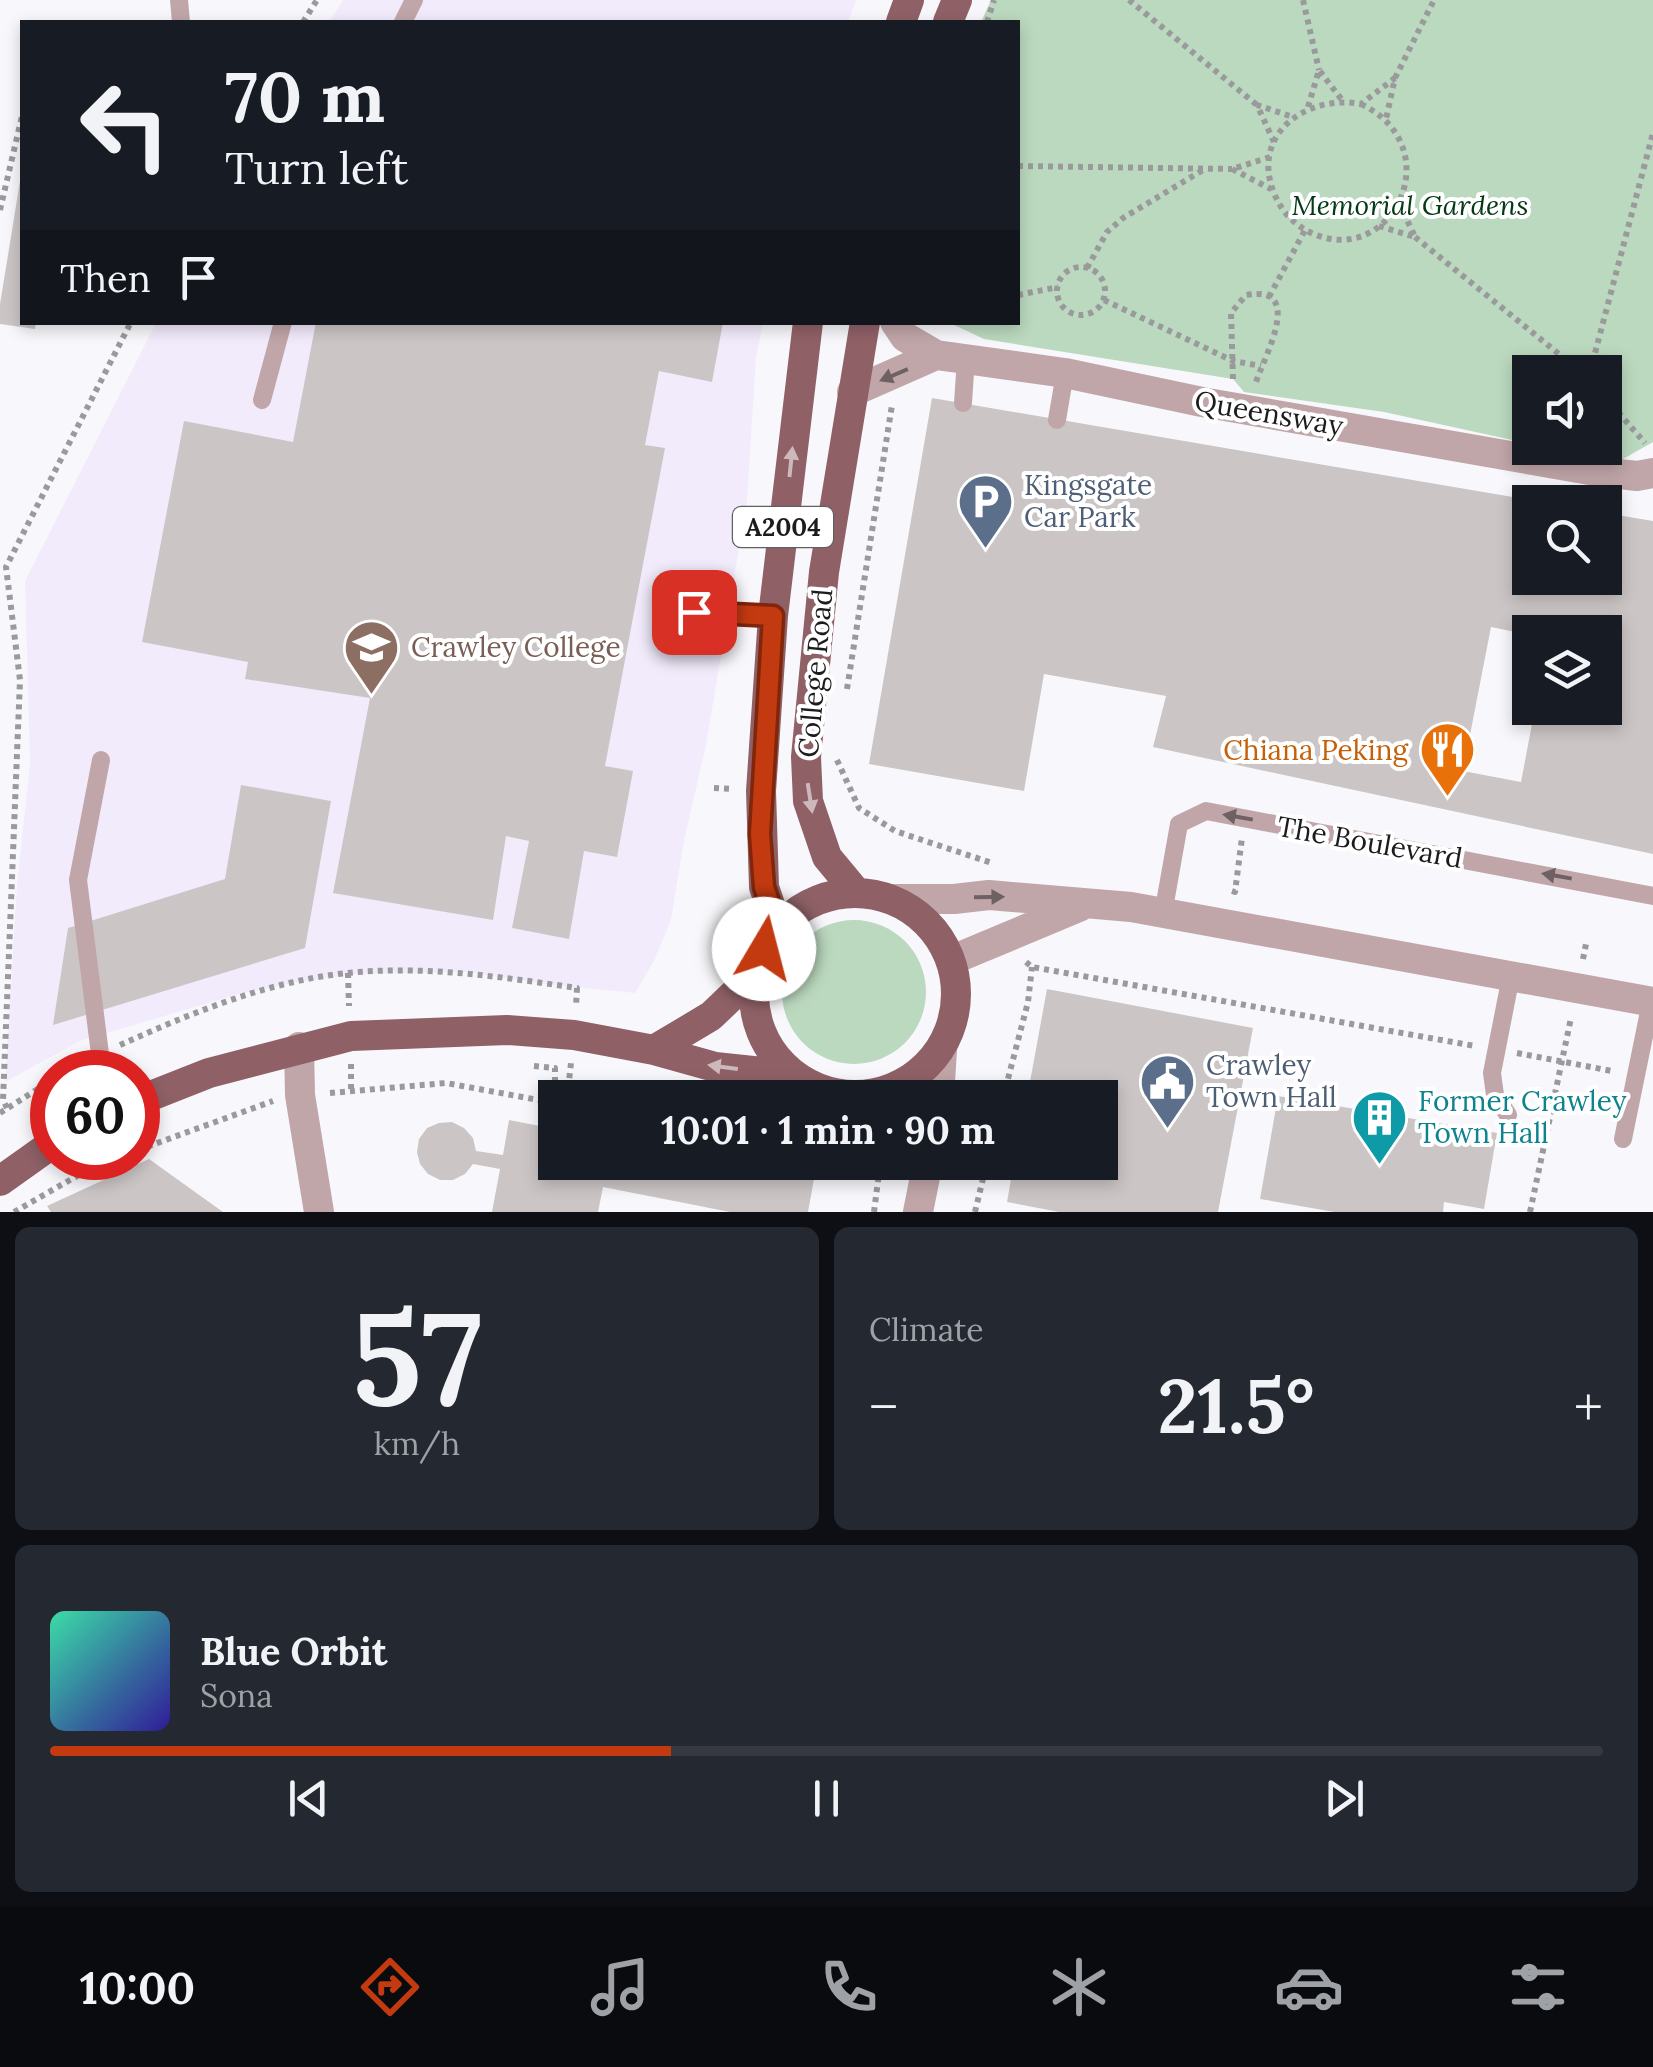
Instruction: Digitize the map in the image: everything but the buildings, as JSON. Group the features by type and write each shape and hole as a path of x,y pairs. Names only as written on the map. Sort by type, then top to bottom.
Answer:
{"main road":[{"name":"College Road","path":"778,928 764,887 760,834 773,616 808,325"},
{"name":"College Road","path":"856,892 827,857 808,801 806,757 824,572 864,325"},
{"path":"803,1080 770,1050 758,1026 753,1000 756,973 764,949 778,928 800,908 827,896 856,892 892,899 917,912 938,934 952,960 958,990 955,1020 942,1050 920,1074 907,1080"},
{"path":"654,1050 711,1016 756,973"},
{"path":"160,1092 209,1073 350,1036 506,1030 574,1035 654,1050 715,1068 794,1075"},
{"path":"0,1181 30,1160"}],"street":[{"name":"Queensway","path":"897,325 905,337 951,357 1065,373 1202,402 1601,472 1636,476 1653,473"},
{"path":"852,392 951,357"},
{"path":"892,899 954,900 989,895 1131,908 1652,1002"},
{"path":"952,960 1086,904"},
{"path":"299,1047 313,1094 319,1212"},
{"path":"941,1080 942,1050"}],"lane":[{"path":"262,400 282,325"},
{"path":"951,357 963,403"},
{"path":"1057,420 1065,373"},
{"path":"694,612 773,616"},
{"path":"99,1050 78,880 102,760"},
{"name":"The Boulevard","path":"1163,914 1179,824 1206,811 1653,896"},
{"path":"1508,1115 1495,1096 1492,1073 1511,976"},
{"path":"1623,1140 1652,1002"}],"path":[{"path":"1128,0 1257,105 1293,117"},
{"path":"1303,0 1320,70 1342,100"},
{"path":"1386,119 1395,78 1434,0"},
{"path":"1308,108 1320,70"},
{"path":"1360,104 1395,78"},
{"path":"1342,100 1360,104 1386,119 1405,150 1408,168 1399,204 1379,226 1342,239 1323,237 1290,220 1272,189 1270,156 1274,143 1293,117 1308,108 1342,100"},
{"path":"1257,105 1274,143"},
{"path":"0,210 20,125"},
{"path":"1594,355 1653,133"},
{"path":"1020,166 1232,169 1270,156"},
{"path":"1088,268 1108,232 1123,218 1204,169"},
{"path":"1232,169 1272,189"},
{"path":"1399,204 1415,237"},
{"path":"1379,226 1415,237 1561,355"},
{"path":"1269,297 1305,230"},
{"path":"1020,296 1058,287 1072,269 1088,268 1101,277 1106,292 1104,300 1087,314 1072,313 1060,303 1058,287"},
{"path":"1233,384 1230,313 1246,295 1269,297 1280,318 1254,388"},
{"path":"1104,300 1233,361 1261,366"},
{"path":"30,1093 4,1111 20,680 3,567 129,325"},
{"path":"845,700 894,393 903,372"},
{"path":"1622,416 1653,451"},
{"path":"836,758 859,808 895,831 996,864"},
{"path":"1008,1080 1028,1002 1032,967 1636,1075"},
{"path":"109,1050 182,1017 287,984 348,972 466,972 577,988 576,1012"},
{"path":"1530,1212 1574,1004"},
{"path":"569,1080 571,1064"},
{"path":"342,1072 351,1066 370,1065"},
{"path":"520,1065 555,1068 555,1080"},
{"path":"313,1094 333,1080"},
{"path":"160,1142 275,1100 313,1094 446,1083 538,1100"},
{"path":"14,1212 70,1180"},
{"path":"874,1212 902,1180"},
{"path":"975,1212 982,1180"}],"shaded area":[{"path":"343,0 856,0 849,20 330,20"},
{"name":"Crawley College","path":"155,325 763,325 756,358 747,501 706,745 671,920 635,993 467,972 355,974 297,982 239,994 80,1041 64,1050 30,1050 30,1068 5,1082 17,885 30,763 25,581"}],"green space":[{"name":"Memorial Gardens","path":"991,0 1653,0 1653,442 1622,460 1622,355 1512,355 1512,440 1384,412 1244,392 1233,379 984,339 954,325 1020,325 1020,20 982,20"},
{"path":"854,920 881,926 905,941 920,965 926,992 920,1019 905,1043 881,1058 854,1064 827,1058 803,1043 788,1019 782,992 788,965 803,941 827,926"}],"place":[{"name":"Kingsgate Car Park","path":"985,550"},
{"name":"Crawley College","path":"372,696"},
{"name":"Chiana Peking","path":"1447,799"},
{"name":"Crawley Town Hall","path":"1167,1130"},
{"name":"Former Crawley Town Hall","path":"1379,1166"}],"route":[{"path":"694,612 773,616 760,834 764,887 778,928 764,949"}]}
